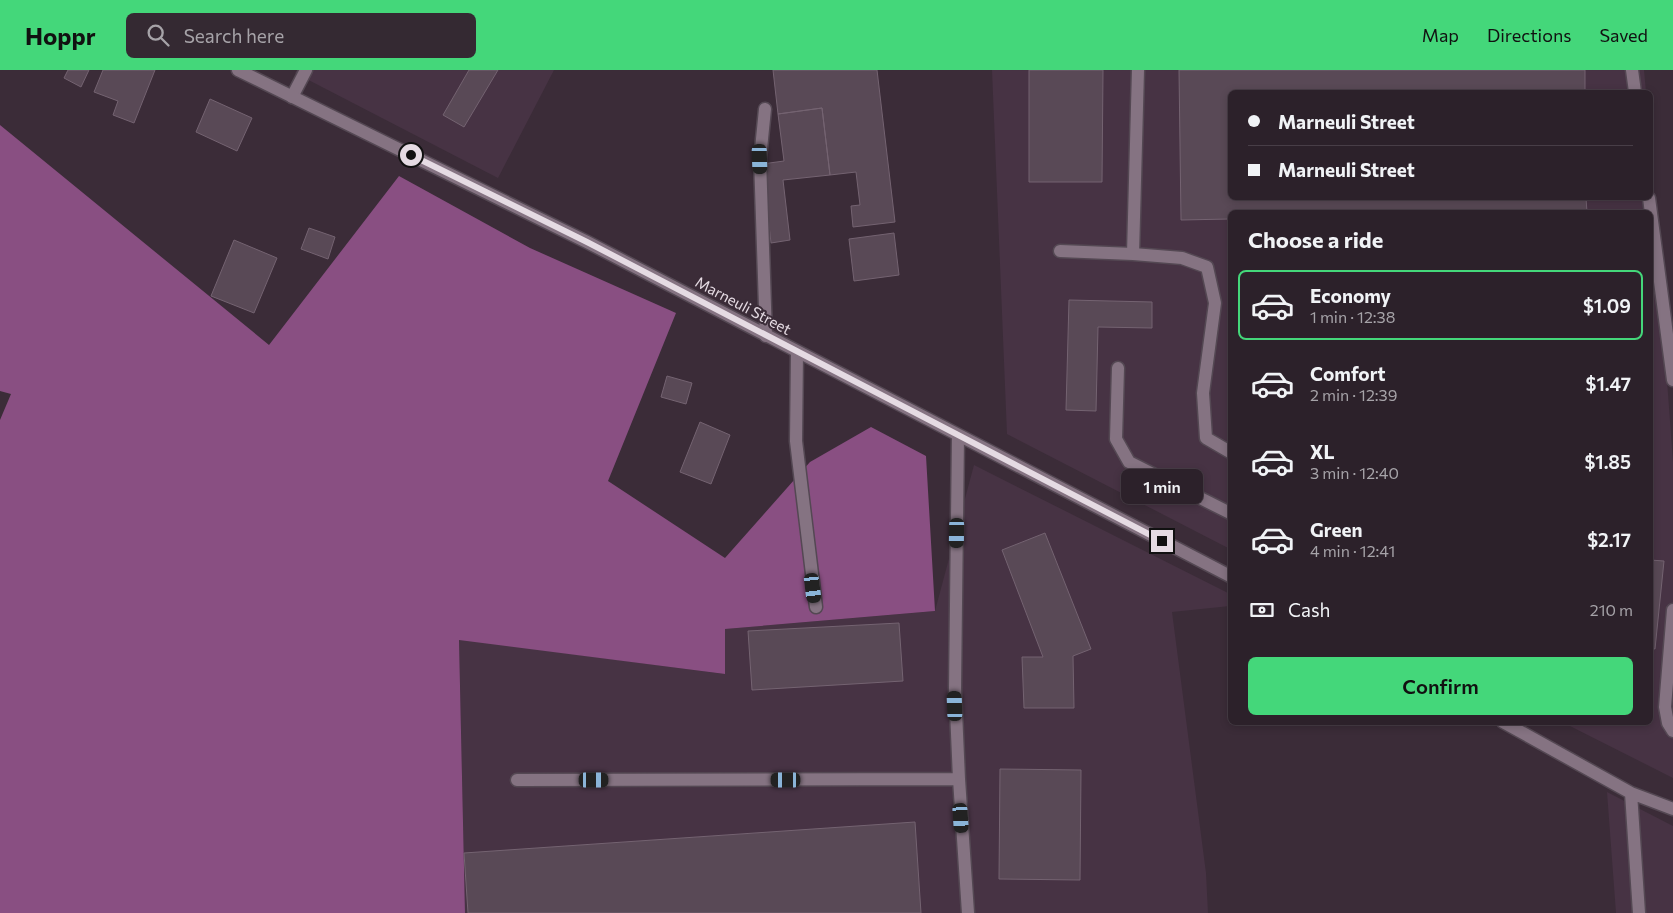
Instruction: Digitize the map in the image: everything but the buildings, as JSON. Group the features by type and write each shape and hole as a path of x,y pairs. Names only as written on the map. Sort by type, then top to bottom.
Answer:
{"street":[{"name":"Marneuli Street","path":"238,70 587,242 1228,575"},
{"path":"292,97 306,70"},
{"path":"1133,254 1138,70"},
{"path":"1632,70 1635,90"},
{"path":"765,109 760,159 766,336"},
{"path":"1653,228 1673,380"},
{"path":"1060,251 1182,258 1207,267 1215,303 1203,394 1206,438 1228,451"},
{"path":"796,352 796,441 816,607"},
{"path":"1118,368 1116,439 1129,462 1228,512"},
{"path":"958,436 955,688 968,913"},
{"path":"1673,610 1665,707 1668,723 1673,730"},
{"path":"1508,725 1631,793 1673,809"},
{"path":"517,780 959,780"},
{"path":"1631,793 1640,913"}],"shaded area":[{"path":"297,70 554,70 498,178 295,73"},
{"path":"992,70 1644,70 1646,90 1228,90 1228,200 1653,200 1653,189 1673,462 1673,778 1568,725 1653,725 1653,210 1228,210 1228,548 1007,434"},
{"path":"0,125 269,345 399,176 530,248 676,313 608,481 725,558 810,462 871,427 926,456 935,611 725,629 725,674 459,640 465,913 0,913 0,420 11,394 0,391"},
{"path":"974,465 1228,593 1228,606 1172,612 1206,873 1208,913 465,913 459,639 724,674 725,629 935,611"},
{"path":"1607,792 1673,826 1673,913 1616,913"}],"route":[{"path":"411,155 587,242 1162,541"}]}
